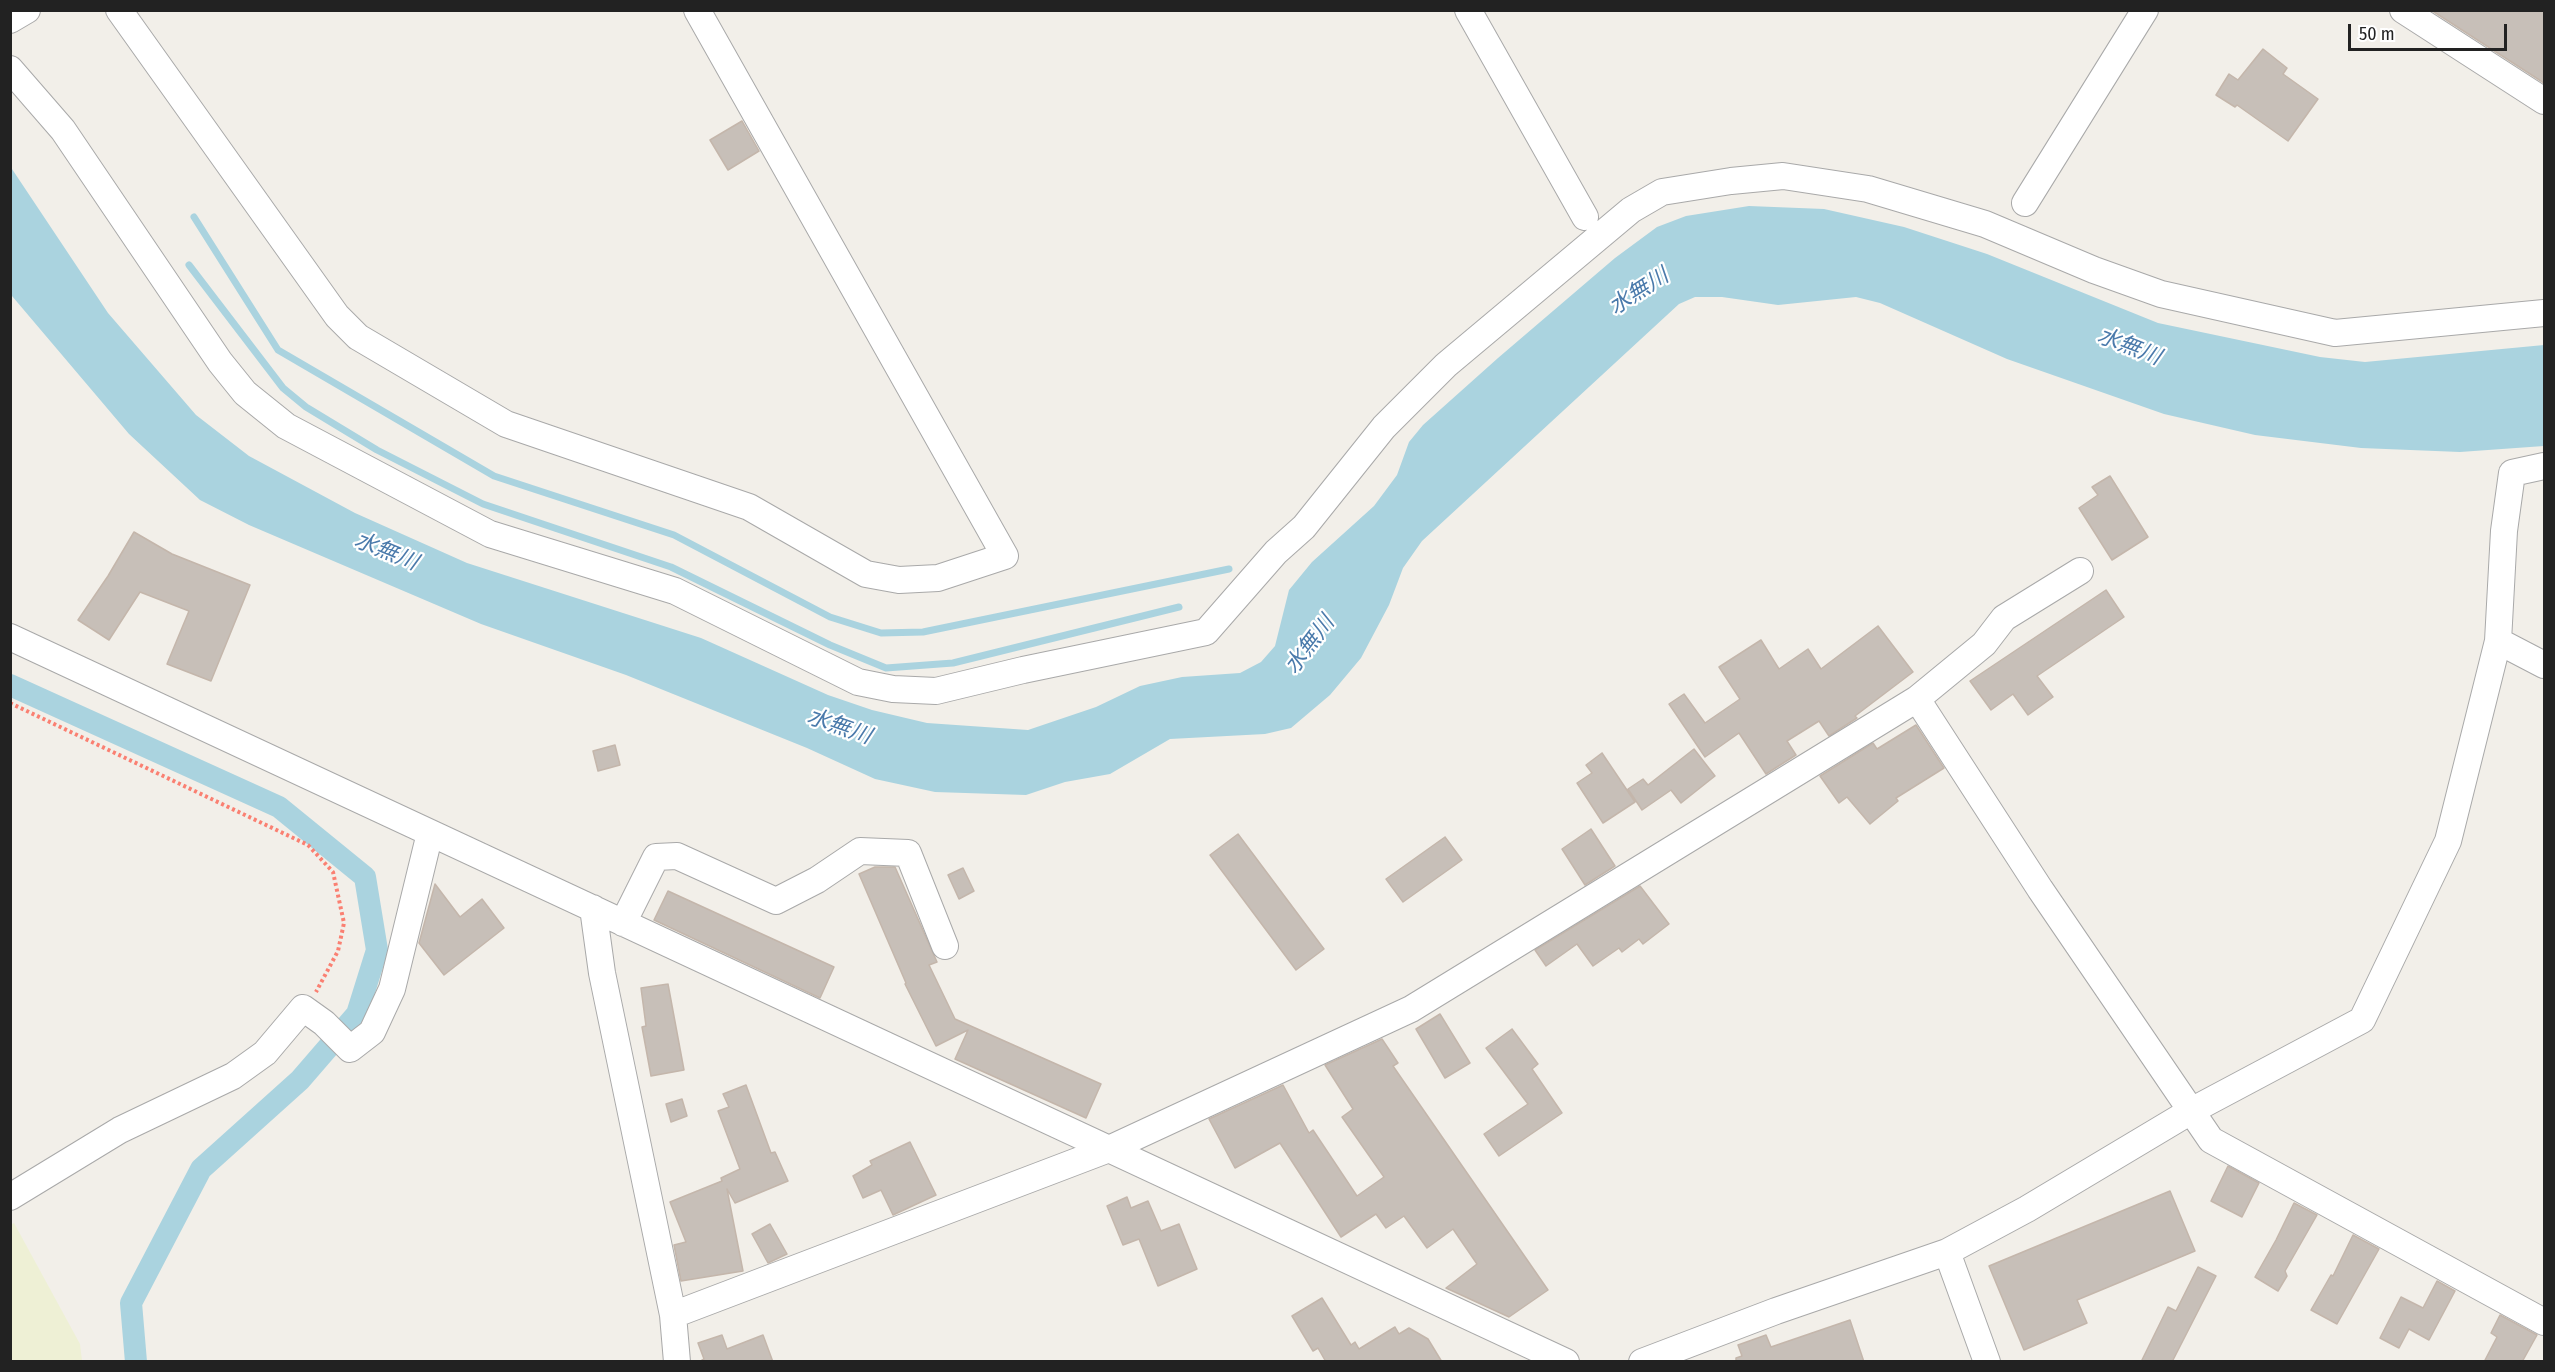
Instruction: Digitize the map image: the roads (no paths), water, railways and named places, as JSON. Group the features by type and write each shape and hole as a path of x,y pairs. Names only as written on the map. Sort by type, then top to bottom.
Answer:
{"street":[{"path":"10,20 27,10"},
{"path":"119,10 337,316 358,336 506,424 749,507 866,574 899,580 938,578 1005,556 697,10"},
{"path":"1468,10 1585,217"},
{"path":"2025,203 2145,10"},
{"path":"2403,10 2544,101"},
{"path":"10,69 63,130 220,362 245,393 286,426 490,534 675,591 858,682 893,689 936,691 1023,670 1206,632 1276,552 1304,527 1384,428 1446,365 1631,210 1662,192 1731,181 1783,176 1868,189 1985,224 2094,270 2161,294 2335,333 2544,313"},
{"path":"1642,1362 1776,1311 1947,1252 2027,1209 2191,1111 2362,1020 2448,841 2498,641 2504,531 2512,473 2544,466"},
{"path":"673,1316 1109,1149 1411,1010 1917,699 1984,644 2004,618 2080,571"},
{"path":"10,637 1566,1362"},
{"path":"2498,641 2544,666"},
{"path":"1917,699 2040,889 2211,1140 2544,1322"},
{"path":"10,1197 120,1130 233,1076 265,1053 303,1008 324,1023 350,1049 372,1032 392,989 430,833"},
{"path":"623,923 656,857 677,856 776,901 817,880 860,851 908,853 945,946"},
{"path":"593,908 602,973 673,1316 677,1362"},
{"path":"1947,1252 1987,1362"}],"water":[{"name":"水無川","path":"10,166 108,313 196,415 249,456 355,513 467,563 701,638 828,695 872,710 927,723 1028,730 1096,707 1140,686 1182,677 1240,673 1261,662 1275,646 1289,590 1312,562 1374,506 1397,475 1409,442 1423,425 1615,258 1657,227 1686,216 1749,206 1824,209 1904,227 1987,254 2158,323 2320,357 2365,362 2544,345 2544,446 2460,452 2361,448 2255,435 2164,414 2007,359 1880,303 1856,297 1778,305 1722,297 1695,297 1679,304 1422,541 1403,568 1389,605 1361,658 1330,695 1291,728 1265,734 1170,739 1110,774 1065,782 1026,795 935,792 875,779 807,748 626,675 481,624 249,525 200,500 129,434 12,296"}],"waterway":[{"path":"194,217 278,350 494,476 674,535 830,617 881,633 923,632 1229,569"},
{"path":"189,265 283,388 306,407 377,450 483,504 671,567 830,645 886,668 953,663 1179,607"},
{"path":"10,685 279,807 365,877 377,950 357,1014 300,1080 201,1169 131,1303 136,1362"}]}
